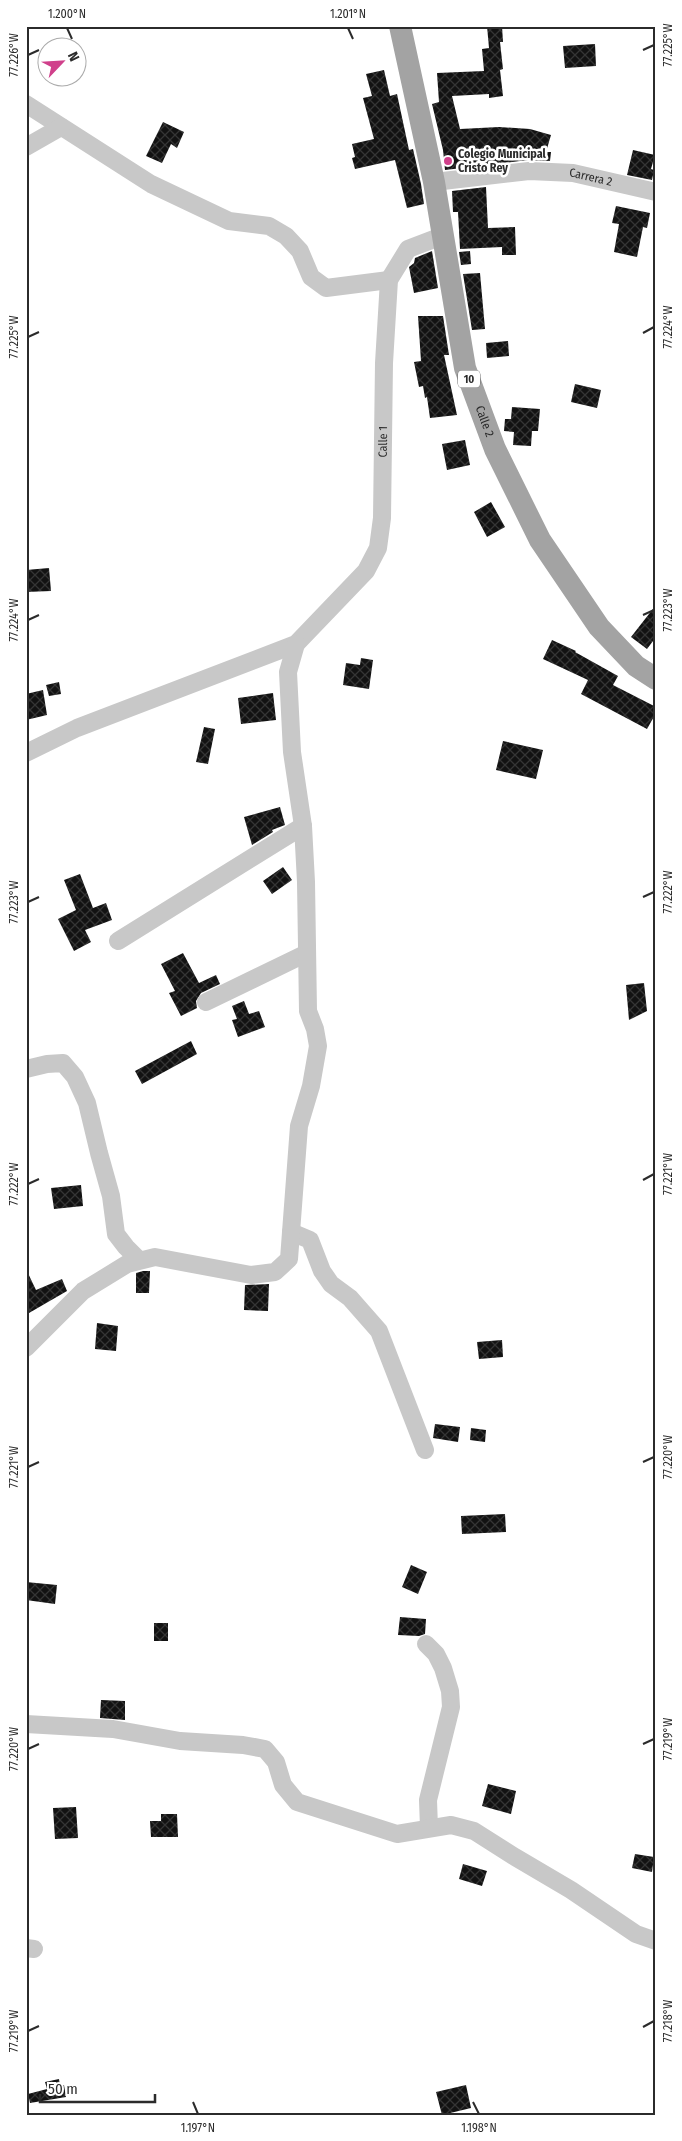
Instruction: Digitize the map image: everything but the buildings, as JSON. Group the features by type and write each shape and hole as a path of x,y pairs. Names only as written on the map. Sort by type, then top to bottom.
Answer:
{"main road":[{"name":"Calle 2","path":"400,26 434,182 465,368 494,449 540,540 600,627 636,666 656,680"}],"street":[{"path":"26,104 151,184 229,221 269,226 286,236 300,251 311,276 326,288 389,280"},
{"path":"26,147 60,127"},
{"name":"Carrera 2","path":"434,182 538,172 573,173 656,192"},
{"name":"Calle 1","path":"296,644 366,572 378,548 382,518 384,363 389,280 408,249 442,236"},
{"path":"26,753 77,728 296,644"},
{"path":"26,1348 83,1291 126,1264 155,1257 251,1275 275,1272 289,1259 299,1126 311,1086 318,1046 315,1028 308,1011 303,826 292,752 288,672 296,644"},
{"path":"118,941 303,826"},
{"path":"206,1002 307,953"},
{"path":"26,1069 47,1064 63,1063 76,1077 88,1103 99,1153 112,1196 116,1234 140,1260"},
{"path":"291,1232 310,1240 322,1271 331,1284 350,1298 379,1331 425,1450"},
{"path":"426,1644 436,1654 443,1668 450,1691 451,1707 428,1800 429,1828"},
{"path":"26,1724 113,1729 180,1741 243,1745 265,1749 276,1762 283,1785 297,1802 397,1834 450,1825 474,1830 571,1890 636,1934 656,1941"}],"place":[{"name":"Colegio Municipal Cristo Rey","path":"448,161"}]}
